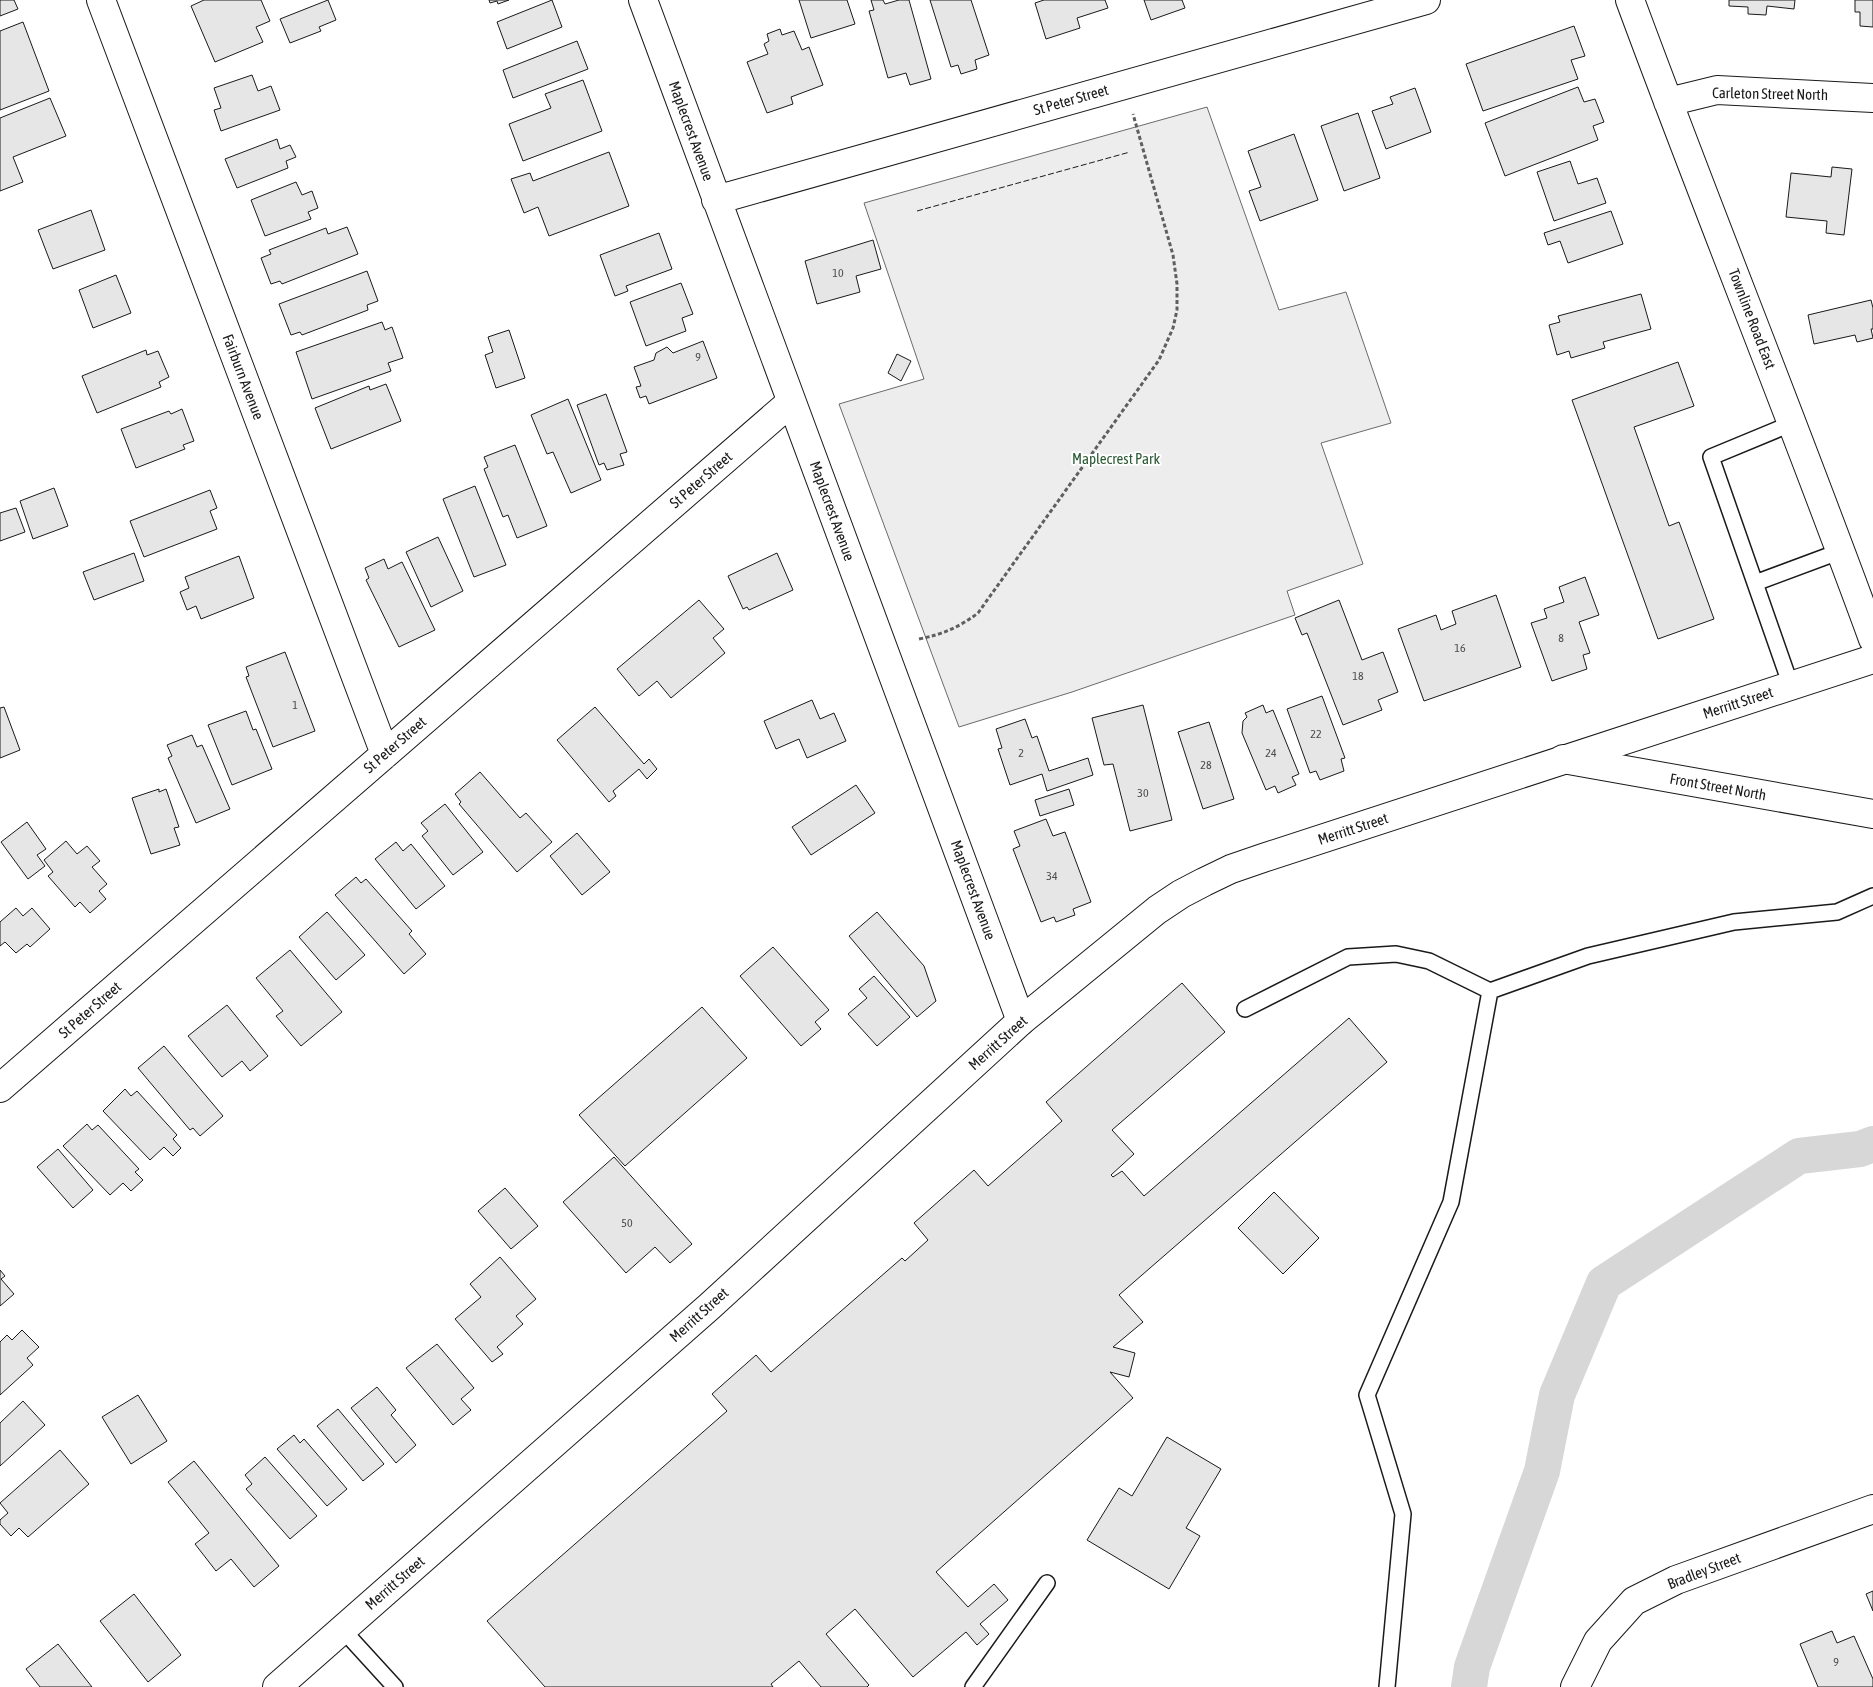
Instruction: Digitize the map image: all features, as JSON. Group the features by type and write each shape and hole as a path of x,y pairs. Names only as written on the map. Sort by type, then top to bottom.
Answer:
{"street":[{"name":"Fairburn Avenue","path":"101,0 385,754"},
{"name":"Maplecrest Avenue","path":"643,0 1021,1022"},
{"name":"St Peter Street","path":"716,200 1426,0"},
{"name":"Townline Road East","path":"1630,0 1793,423 1873,639"},
{"name":"Carleton Street North","path":"1668,102 1717,90 1873,98"},
{"name":"St Peter Street","path":"0,1088 791,402"},
{"name":"Merritt Street","path":"277,1687 710,1306 1021,1022 1129,932 1181,894 1231,870 1263,858 1495,784 1563,759 1873,659"},
{"name":"Front Street North","path":"1563,759 1873,814"},
{"name":"Bradley Street","path":"1575,1687 1598,1641 1634,1602 1676,1580 1873,1509"}],"lane":[{"path":"1791,686 1711,456 1793,423"},
{"path":"1755,583 1841,551"},
{"path":"1245,1009 1348,957 1396,954 1428,961 1490,992 1588,956 1734,922 1837,912 1873,896"},
{"path":"1387,1687 1403,1514 1367,1396 1451,1202 1490,992"},
{"path":"973,1687 1047,1583"},
{"path":"342,1629 395,1687"}],"path":[{"path":"919,639 944,633 963,624 978,613 1159,360 1169,341 1177,310 1177,284 1173,255 1125,84"}],"green space":[{"name":"Maplecrest Park","path":"1207,107 1279,310 1346,292 1391,423 1321,443 1363,564 1287,591 1295,615 1072,692 959,727 839,404 924,379 864,203"}],"building":[{"path":"0,0 14,0 18,9 0,16"},
{"path":"204,0 261,0 270,21 256,27 263,42 215,62 191,6"},
{"path":"328,0 336,20 319,27 321,31 290,43 280,19"},
{"path":"489,0 509,0 498,4 497,1 490,3"},
{"path":"552,0 562,27 507,49 497,22"},
{"path":"799,0 847,0 855,24 811,38"},
{"path":"871,0 883,0 885,4 899,0 909,0 931,79 910,85 906,73 888,78 869,11 874,10"},
{"path":"930,0 971,0 989,55 975,60 977,69 961,74 958,65 951,67"},
{"path":"1044,0 1105,0 1108,8 1077,18 1080,28 1046,39 1035,3"},
{"path":"1144,0 1182,0 1185,8 1151,20"},
{"path":"1729,0 1795,0 1794,9 1767,6 1766,15 1748,14 1748,7 1729,6"},
{"path":"1855,0 1873,0 1873,27 1860,26 1860,12 1855,12"},
{"path":"23,22 49,91 0,110 0,31"},
{"path":"1574,26 1585,56 1571,60 1578,79 1483,111 1466,64"},
{"path":"780,29 782,35 794,31 802,50 809,47 823,85 791,97 793,104 767,113 747,62 768,54 764,44 769,41 767,34"},
{"path":"577,41 588,69 513,98 503,70"},
{"path":"252,75 258,91 271,86 280,110 221,131 214,110 221,108 214,88"},
{"path":"583,80 602,131 523,161 509,124 551,108 545,94"},
{"path":"1578,87 1584,102 1595,99 1604,122 1593,126 1598,140 1505,176 1485,123"},
{"path":"1415,88 1431,132 1386,149 1372,111 1393,104 1390,97"},
{"path":"50,98 66,136 13,157 23,182 0,191 0,118"},
{"path":"1358,113 1380,178 1344,191 1321,126"},
{"path":"1294,134 1318,200 1260,221 1249,191 1261,187 1248,151"},
{"path":"277,139 280,149 290,145 296,157 286,161 288,168 237,188 225,159"},
{"path":"609,152 629,206 549,236 538,207 524,213 511,179 530,173 533,181"},
{"path":"1570,161 1578,184 1597,178 1606,203 1554,221 1537,172"},
{"path":"1832,167 1852,169 1844,235 1826,233 1827,221 1786,217 1791,173 1831,177"},
{"path":"296,182 302,195 312,191 318,208 308,212 311,219 265,236 251,200"},
{"path":"91,210 105,250 53,269 38,230"},
{"path":"1611,211 1623,244 1568,263 1560,241 1548,245 1544,233"},
{"path":"347,227 358,254 282,284 280,281 271,284 261,258 271,254 269,250 326,228 328,234"},
{"path":"659,233 672,269 626,286 628,291 615,296 600,255"},
{"path":"873,240 881,269 856,276 860,292 817,304 805,261"},
{"path":"367,271 378,301 367,305 368,310 302,335 300,332 291,335 279,304"},
{"path":"116,275 131,313 93,328 79,290"},
{"path":"681,283 693,314 682,318 686,331 646,346 630,302"},
{"path":"1641,294 1651,329 1603,342 1605,348 1571,358 1569,351 1557,355 1549,325 1560,322 1558,316"},
{"path":"1871,300 1873,308 1873,329 1871,329 1873,338 1857,342 1855,335 1814,344 1808,315"},
{"path":"382,322 385,330 392,327 403,358 388,363 391,371 312,399 296,352"},
{"path":"509,330 525,378 496,388 485,355 493,352 488,337"},
{"path":"703,341 717,378 649,404 646,396 640,398 636,387 641,386 634,367 654,360 656,353 667,347 673,353"},
{"path":"146,350 147,355 158,351 169,377 159,382 161,387 97,413 82,376"},
{"path":"897,354 911,361 901,381 888,373"},
{"path":"1678,362 1694,406 1634,427 1669,526 1679,522 1714,619 1658,639 1572,400"},
{"path":"386,384 401,421 331,449 315,408 369,386 370,390"},
{"path":"606,394 627,452 620,454 624,465 607,470 604,463 599,465 577,405"},
{"path":"568,399 601,480 571,493 553,452 547,454 531,415"},
{"path":"182,409 194,441 183,445 185,449 136,468 121,429 169,411 171,414"},
{"path":"515,445 547,526 517,538 508,515 503,517 484,469 488,467 484,457"},
{"path":"475,486 506,565 474,577 443,499"},
{"path":"54,488 68,526 33,539 20,501"},
{"path":"210,490 217,508 210,511 217,529 144,557 130,521"},
{"path":"16,508 25,532 0,541 0,513"},
{"path":"438,537 463,591 431,607 406,552"},
{"path":"134,553 144,581 94,600 83,572"},
{"path":"777,553 793,590 749,610 747,607 743,609 728,576"},
{"path":"239,556 254,598 201,619 196,606 187,610 180,592 189,588 185,577"},
{"path":"384,559 388,569 402,562 435,630 399,647 366,580 369,578 365,568"},
{"path":"1585,577 1599,615 1579,622 1590,653 1583,655 1587,669 1552,681 1531,623 1547,618 1544,609 1564,602 1559,587"},
{"path":"1496,595 1521,667 1424,701 1398,629 1436,615 1441,630 1456,624 1452,611"},
{"path":"699,600 724,629 713,638 725,653 671,698 657,681 639,696 617,669"},
{"path":"1339,600 1362,660 1383,652 1398,692 1378,700 1382,710 1343,725 1307,633 1302,635 1295,618"},
{"path":"285,652 315,731 273,747 246,677 249,676 246,667"},
{"path":"1322,696 1345,758 1341,759 1344,771 1320,780 1316,771 1310,773 1287,709"},
{"path":"812,700 820,719 834,713 846,741 807,758 799,739 776,749 764,721"},
{"path":"1143,705 1172,820 1130,831 1113,764 1104,765 1092,718"},
{"path":"1263,705 1266,713 1273,710 1299,774 1292,777 1296,785 1278,793 1275,786 1266,790 1242,733 1243,721 1247,717 1245,713"},
{"path":"4,707 20,750 0,758 0,708"},
{"path":"595,707 644,764 649,759 657,769 647,779 639,769 613,791 616,796 609,802 557,740"},
{"path":"246,711 253,730 256,729 272,769 232,785 208,725"},
{"path":"1025,719 1032,738 1037,736 1049,771 1088,758 1093,775 1047,791 1042,774 1010,785 998,749 1002,748 996,729"},
{"path":"1209,722 1234,799 1203,809 1178,732"},
{"path":"192,735 197,747 202,745 230,809 196,823 168,758 172,756 167,745"},
{"path":"480,772 520,818 526,813 552,842 517,872 459,804 461,802 455,794"},
{"path":"856,785 875,813 811,855 792,827"},
{"path":"159,789 159,792 166,789 179,827 174,828 180,845 151,854 132,798"},
{"path":"1069,789 1074,805 1040,816 1035,800"},
{"path":"445,804 483,852 453,875 422,836 428,831 421,823"},
{"path":"1046,819 1053,836 1065,832 1091,902 1073,909 1075,915 1056,922 1054,917 1041,922 1013,849 1020,846 1014,831"},
{"path":"27,822 46,849 37,855 45,866 28,879 1,842"},
{"path":"577,833 610,872 582,895 550,856"},
{"path":"66,841 77,854 87,846 100,861 92,867 107,884 99,891 106,899 90,913 80,902 75,907 48,876 53,872 44,860"},
{"path":"396,842 403,851 411,844 445,886 416,909 375,859"},
{"path":"356,877 361,883 366,879 412,931 409,934 426,954 404,974 335,895"},
{"path":"16,908 23,916 32,908 50,929 30,947 27,944 16,953 5,942 0,946 0,922"},
{"path":"327,912 365,955 336,980 299,937"},
{"path":"877,912 924,966 936,1001 917,1017 849,936"},
{"path":"773,947 829,1010 815,1022 821,1029 801,1046 740,976"},
{"path":"290,950 342,1012 301,1046 276,1016 283,1011 256,978"},
{"path":"874,976 910,1017 877,1046 848,1014 867,998 859,989"},
{"path":"1182,983 1225,1032 1112,1130 1134,1154 1111,1175 1113,1177 1122,1171 1144,1196 1349,1018 1387,1062 1119,1295 1143,1322 1113,1347 1135,1353 1129,1377 1110,1372 1133,1398 936,1572 968,1607 994,1584 1008,1600 980,1624 989,1634 977,1645 966,1632 913,1677 855,1609 826,1634 869,1685 867,1687 821,1687 799,1661 771,1684 773,1687 545,1687 487,1621 727,1411 712,1394 756,1355 771,1372 902,1258 905,1261 928,1240 914,1223 974,1170 988,1186 1062,1121 1046,1102"},
{"path":"227,1005 268,1056 250,1071 242,1061 222,1077 188,1036"},
{"path":"702,1007 747,1058 625,1166 579,1115"},
{"path":"164,1046 223,1116 200,1136 193,1128 190,1130 138,1068"},
{"path":"125,1089 131,1096 137,1091 177,1135 173,1139 181,1148 173,1156 164,1147 150,1160 103,1111"},
{"path":"87,1124 92,1130 98,1125 139,1169 135,1172 143,1180 131,1191 123,1183 110,1195 63,1146"},
{"path":"58,1149 93,1190 73,1208 37,1167"},
{"path":"614,1157 692,1244 670,1263 655,1247 626,1273 563,1202"},
{"path":"505,1188 538,1226 511,1249 478,1211"},
{"path":"1274,1192 1319,1238 1283,1274 1238,1228"},
{"path":"500,1257 536,1299 516,1316 523,1324 497,1347 503,1354 492,1362 455,1319 481,1297 470,1284"},
{"path":"0,1270 5,1276 1,1279 14,1294 0,1306"},
{"path":"22,1330 39,1347 27,1358 33,1365 0,1395 0,1342 7,1335 12,1340"},
{"path":"437,1344 474,1388 461,1399 471,1410 453,1425 406,1368"},
{"path":"377,1387 396,1410 391,1415 416,1445 396,1463 351,1408"},
{"path":"138,1395 167,1441 131,1464 102,1417"},
{"path":"23,1401 45,1425 0,1466 0,1423"},
{"path":"338,1409 384,1464 363,1481 317,1426"},
{"path":"294,1435 300,1443 304,1439 347,1489 327,1506 277,1449"},
{"path":"1167,1437 1221,1469 1186,1528 1200,1536 1169,1589 1087,1540 1119,1488 1132,1496"},
{"path":"60,1450 89,1484 28,1537 19,1528 11,1536 0,1524 0,1520 8,1513 0,1503"},
{"path":"265,1457 317,1516 290,1539 246,1489 252,1484 245,1475"},
{"path":"194,1461 279,1566 254,1587 231,1559 216,1571 195,1544 209,1533 168,1482"},
{"path":"1873,1591 1873,1611 1866,1594"},
{"path":"134,1594 181,1655 148,1682 100,1621"},
{"path":"1832,1631 1837,1643 1854,1636 1873,1679 1873,1687 1818,1687 1800,1644"},
{"path":"58,1644 92,1687 40,1687 26,1669"}],"waterway":[{"path":"1469,1687 1472,1667 1542,1471 1557,1395 1604,1283 1799,1156 1860,1149 1873,1144"}],"fence":[{"path":"917,211 1130,152"}]}
